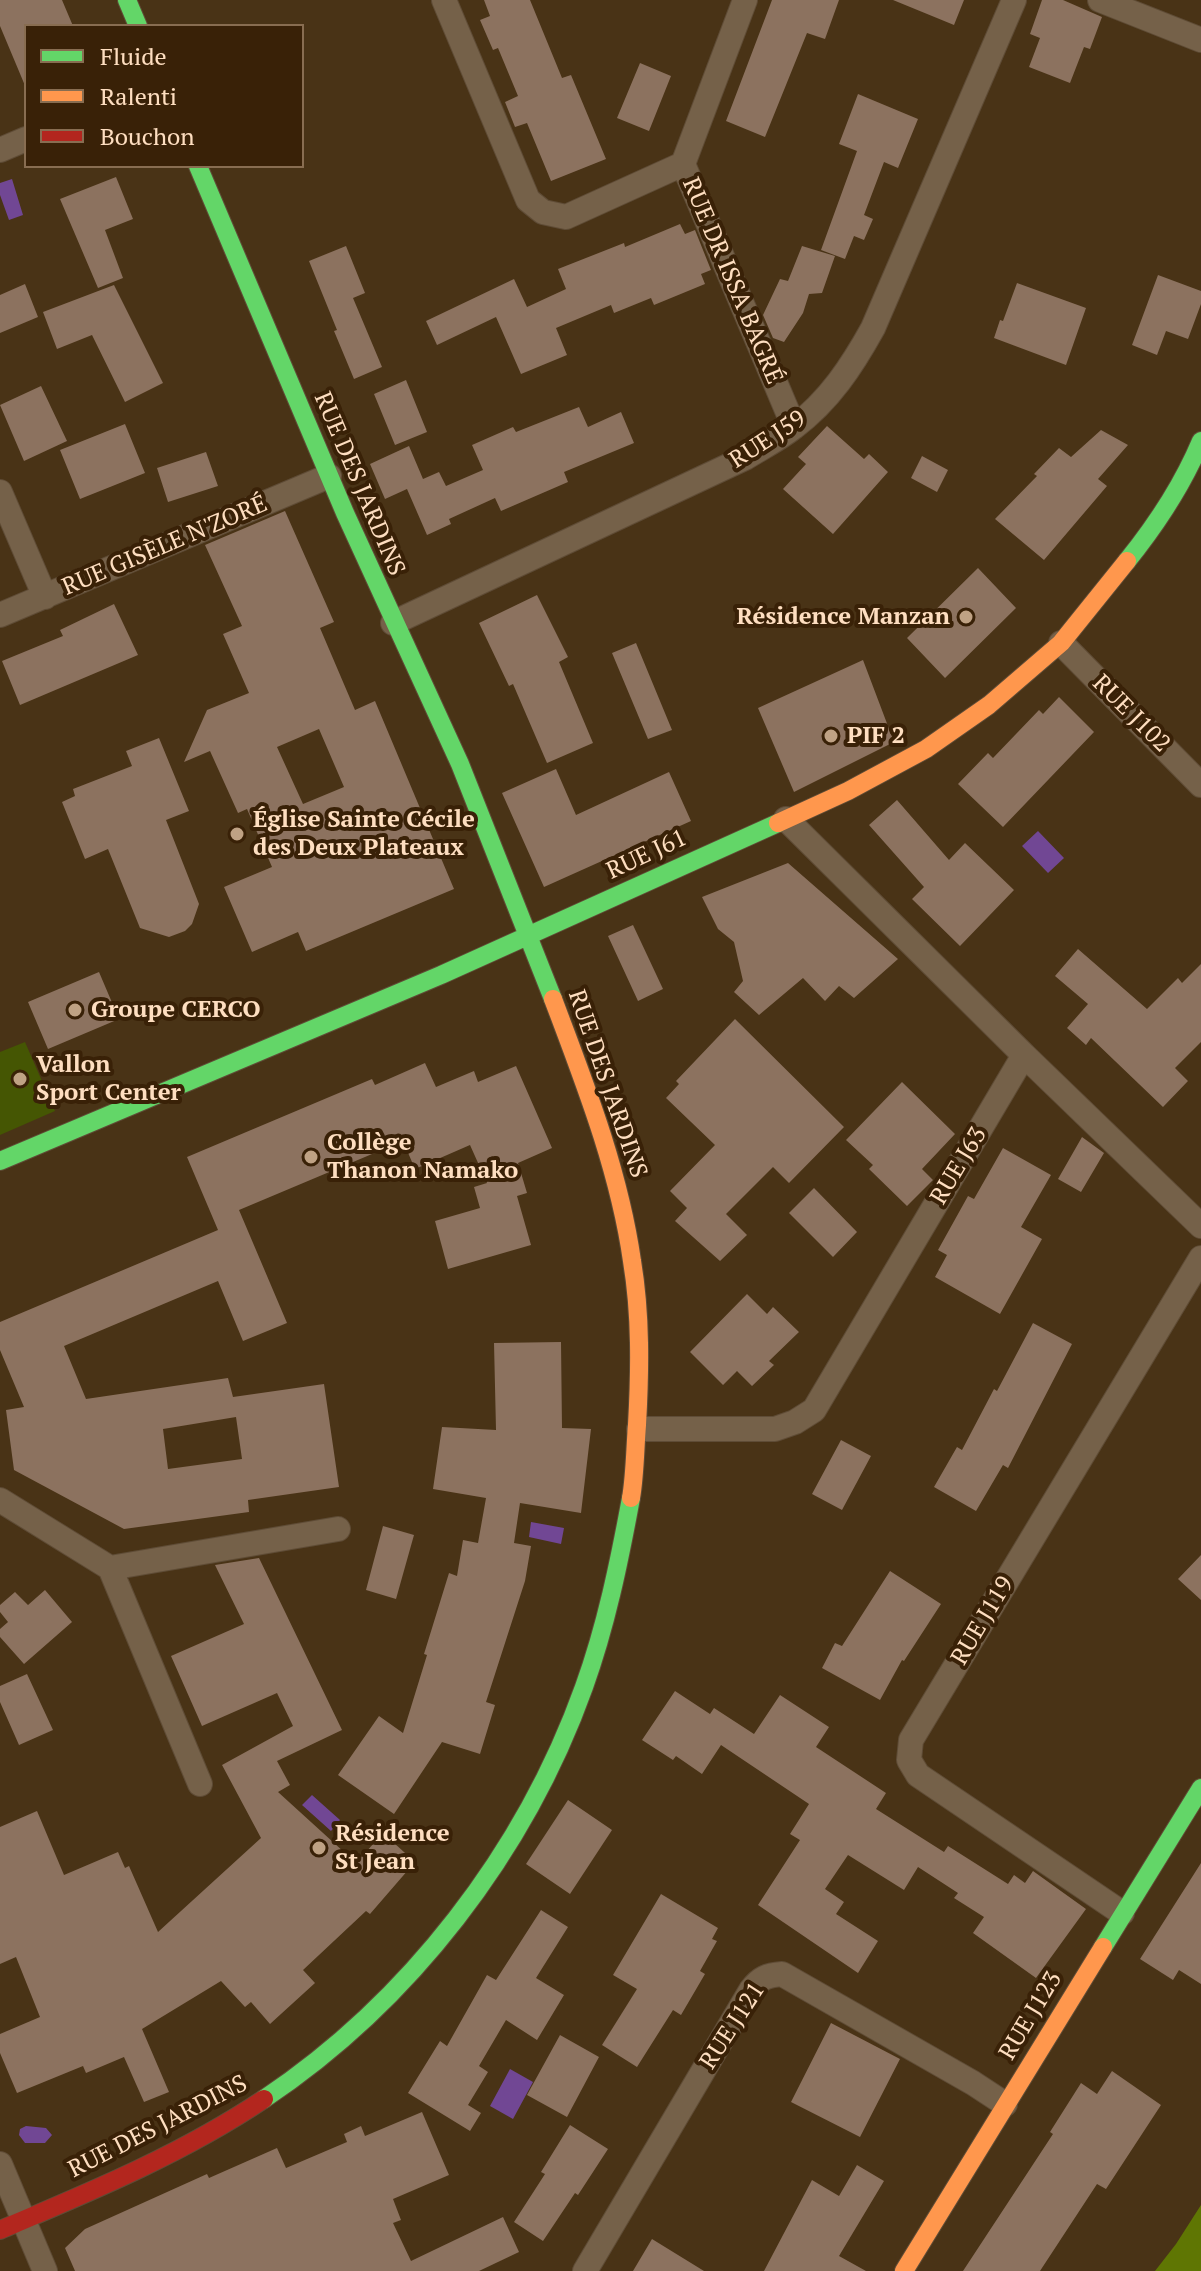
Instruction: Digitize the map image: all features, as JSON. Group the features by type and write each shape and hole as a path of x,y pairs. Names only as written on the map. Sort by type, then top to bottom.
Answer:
{"main road":[{"path":"127,0 137,24"},
{"name":"RUE DES JARDINS","path":"0,2230 125,2175 212,2131 282,2087 346,2038 403,1985 460,1917 509,1844 551,1768 581,1697 619,1565 632,1499 639,1429 638,1324 633,1263 618,1190 597,1115 530,935 466,777 393,623 199,168"},
{"name":"RUE J61","path":"0,1161 530,935 848,791 926,749 989,705 1061,643 1150,533 1201,441"},
{"name":"RUE J123","path":"904,2271 1201,1788"}],"street":[{"path":"444,0 528,200 543,212 566,217 683,164"},
{"name":"RUE DR ISSA BAGRÉ","path":"745,0 683,164 794,427"},
{"name":"RUE J59","path":"393,623 745,458 794,427 828,396 855,360 873,328 1014,0"},
{"path":"1100,0 1201,40"},
{"path":"0,150 24,140"},
{"name":"RUE GISÈLE N'ZORÉ","path":"0,615 329,476"},
{"path":"0,492 45,597"},
{"name":"RUE J102","path":"1061,643 1201,785"},
{"path":"786,819 1201,1226"},
{"name":"RUE J63","path":"639,1429 775,1429 795,1422 814,1410 1024,1055"},
{"name":"RUE J119","path":"1122,1913 918,1775 909,1760 911,1740 1201,1258"},
{"path":"0,1500 110,1568 200,1784"},
{"path":"110,1568 338,1529"},
{"name":"RUE J121","path":"585,2271 758,1979 782,1974 1005,2104"},
{"path":"0,2164 45,2271"}],"green space":[{"name":"Vallon Sport Center","path":"25,1042 55,1111 0,1135 0,1052"},
{"path":"1201,2205 1201,2271 1155,2271 1176,2244"}],"shaded area":[{"path":"12,179 23,215 9,220 0,195 0,183"},
{"path":"1038,831 1064,858 1048,873 1022,846"},
{"path":"531,1522 564,1528 561,1544 529,1537"},
{"path":"312,1795 340,1820 331,1831 302,1805"},
{"path":"510,2069 533,2082 513,2119 490,2106"},
{"path":"26,2126 46,2128 52,2135 45,2143 25,2143 19,2135 20,2129"}],"building":[{"path":"0,0 62,0 72,24 24,24 24,83 0,26"},
{"path":"484,0 530,0 562,78 571,75 606,159 551,181 527,123 515,127 505,102 518,96 498,48 493,50 480,20 490,16"},
{"path":"772,0 839,0 825,39 807,33 765,137 726,121"},
{"path":"893,0 964,0 954,25"},
{"path":"1042,0 1063,0 1102,17 1090,49 1084,47 1070,83 1029,67 1040,38 1030,34"},
{"path":"640,63 671,76 649,131 617,118"},
{"path":"858,94 918,119 898,168 884,162 864,215 873,219 864,240 854,236 845,259 821,250 857,151 839,144"},
{"path":"116,177 133,219 105,230 123,278 98,288 60,199"},
{"path":"680,224 685,234 695,230 711,270 701,274 705,284 654,305 651,298 614,313 611,305 556,328 567,355 521,374 496,317 437,345 426,321 514,279 527,307 566,289 558,269 624,243 625,247"},
{"path":"346,246 365,293 353,298 382,367 354,379 309,261"},
{"path":"802,246 835,256 822,293 809,294 803,313 784,342 773,338 763,315 780,279 788,281"},
{"path":"1158,275 1201,291 1201,304 1188,339 1166,331 1157,355 1132,345"},
{"path":"1017,283 1086,308 1066,365 994,338"},
{"path":"25,284 38,317 0,333 0,295"},
{"path":"114,285 163,383 125,402 92,335 57,349 43,312"},
{"path":"406,380 427,432 395,445 374,394"},
{"path":"41,386 67,441 24,461 0,405"},
{"path":"579,407 588,427 621,412 634,443 564,472 568,482 501,511 495,498 449,519 451,524 427,535 407,489 385,499 370,464 409,446 423,479 439,472 446,486 483,470 472,445 513,427 516,432"},
{"path":"125,424 145,473 80,499 60,450"},
{"path":"827,426 864,459 869,454 888,472 833,534 783,489 806,464 798,457"},
{"path":"1101,430 1128,445 1098,479 1107,486 1044,560 995,519 1037,476 1034,474 1059,448 1071,457"},
{"path":"206,452 218,486 168,502 157,468"},
{"path":"922,456 948,470 937,492 911,478"},
{"path":"285,511 334,622 320,628 355,710 375,701 454,889 306,951 298,932 252,952 224,887 272,867 247,809 238,813 210,751 184,762 207,710 249,693 223,634 242,626 205,545","holes":["319,729 344,787 303,804 277,747"]},
{"path":"978,568 1016,608 945,678 907,638"},
{"path":"537,595 568,657 559,662 593,743 547,763 513,684 509,686 479,623"},
{"path":"114,604 138,655 20,705 2,661 63,636 60,630"},
{"path":"636,643 672,730 648,739 612,653"},
{"name":"PIF 2","path":"863,660 894,742 794,792 758,708"},
{"path":"1059,697 1094,732 1003,827 958,784 988,753 993,758 1039,710 1043,714"},
{"path":"159,738 189,811 166,820 199,904 192,924 185,931 169,937 140,928 108,849 85,859 62,802 75,796 73,789 132,766 126,751"},
{"path":"556,769 576,815 669,772 691,821 544,887 502,793"},
{"path":"897,800 949,860 965,843 1014,890 960,946 912,899 924,887 869,825"},
{"path":"788,863 898,959 854,998 839,986 825,1001 803,978 759,1015 734,992 743,981 734,942 718,929 702,897"},
{"path":"633,925 663,989 638,1001 608,936"},
{"path":"1078,949 1147,1009 1178,978 1182,983 1201,964 1201,1042 1175,1068 1188,1081 1163,1107 1091,1038 1086,1045 1067,1028 1088,1004 1055,976"},
{"path":"99,972 119,1019 48,1049 28,1002"},
{"path":"735,1019 844,1127 789,1183 773,1167 726,1214 747,1235 720,1261 675,1221 687,1208 670,1191 715,1145 666,1098 679,1084 676,1081"},
{"path":"425,1063 436,1087 474,1071 478,1082 516,1066 552,1148 518,1163 527,1193 517,1196 531,1245 448,1269 435,1221 480,1208 474,1187 487,1183 470,1145 415,1169 403,1141 239,1210 287,1323 243,1341 218,1281 64,1346 86,1399 228,1378 233,1397 324,1384 339,1487 248,1500 249,1512 124,1529 14,1470 6,1410 24,1407 0,1350 0,1322 218,1230 187,1157 372,1079 375,1085","holes":["236,1417 242,1459 168,1469 163,1429"]},
{"path":"902,1082 955,1134 922,1169 933,1180 907,1206 869,1169 873,1165 846,1140"},
{"path":"1082,1137 1104,1153 1081,1192 1058,1179"},
{"path":"1003,1148 1051,1175 1021,1227 1042,1239 1000,1314 935,1277 947,1255 938,1250 968,1196 974,1199"},
{"path":"814,1188 857,1232 833,1257 789,1213"},
{"path":"747,1294 767,1314 773,1307 799,1332 769,1361 774,1365 752,1386 737,1371 723,1385 690,1352"},
{"path":"1033,1323 1072,1344 1008,1468 1003,1465 976,1511 934,1487 957,1447 962,1450"},
{"path":"561,1342 562,1428 591,1429 581,1513 520,1503 514,1543 531,1546 525,1581 486,1702 495,1705 480,1754 442,1742 394,1814 338,1775 379,1716 403,1733 449,1573 457,1576 463,1540 478,1543 486,1498 433,1489 442,1427 496,1430 494,1343"},
{"path":"841,1440 871,1456 842,1510 812,1494"},
{"path":"383,1526 414,1535 396,1599 366,1590"},
{"path":"1201,1555 1201,1600 1178,1579"},
{"path":"259,1558 342,1730 277,1761 290,1785 278,1792 356,1863 383,1833 415,1862 370,1914 366,1911 303,1970 315,1983 270,2024 251,2002 245,2007 221,1981 142,2029 169,2092 144,2102 124,2057 86,2073 83,2066 17,2093 0,2053 0,2034 40,2017 16,1957 0,1964 0,1827 37,1811 64,1875 118,1852 125,1868 129,1866 158,1932 261,1838 222,1765 293,1726 277,1693 202,1726 171,1656 244,1624 215,1565"},
{"path":"890,1571 941,1604 902,1660 880,1700 822,1668 835,1643 842,1646"},
{"path":"45,1590 72,1622 24,1664 0,1637 0,1629 8,1622 0,1612 0,1605 15,1592 28,1605"},
{"path":"27,1674 53,1730 19,1745 0,1702 0,1686"},
{"path":"675,1691 710,1714 714,1708 754,1734 780,1695 829,1727 816,1747 886,1793 876,1809 944,1852 948,1846 1008,1884 1014,1875 1025,1883 1033,1871 1086,1909 1036,1978 973,1933 984,1917 954,1898 958,1893 918,1867 904,1890 848,1855 825,1889 844,1902 836,1914 878,1941 858,1973 758,1905 800,1840 790,1834 809,1804 721,1745 702,1774 676,1756 673,1760 642,1740"},
{"path":"568,1800 612,1830 570,1894 526,1864"},
{"path":"1201,1863 1201,1984 1179,1970 1173,1980 1140,1959"},
{"path":"661,1894 718,1928 712,1939 717,1941 700,1971 705,1974 681,2015 673,2010 637,2067 602,2045 637,1989 613,1975"},
{"path":"541,1910 568,1927 536,1978 564,1995 537,2040 506,2020 479,2066 488,2072 468,2105 481,2113 470,2131 408,2093 440,2041 447,2046 487,1975 496,1980"},
{"path":"831,2023 900,2059 860,2137 791,2102"},
{"path":"560,2035 599,2057 567,2117 527,2095"},
{"path":"1112,2071 1161,2105 1106,2189 1097,2184 1040,2271 963,2271 1053,2134 1050,2132 1081,2083 1097,2094"},
{"path":"422,2112 449,2175 393,2199 401,2220 393,2223 411,2261 503,2217 519,2252 479,2271 75,2271 65,2248 85,2229 207,2174 209,2178 277,2148 286,2168 347,2142 344,2134 361,2126 365,2136"},
{"path":"570,2125 608,2149 543,2241 514,2222 545,2174 541,2172"},
{"path":"857,2165 884,2181 839,2256 866,2271 764,2271 812,2180 839,2196"},
{"path":"652,2239 704,2271 633,2271"}],"traffic: fast":[{"path":"127,0 137,24"},
{"path":"199,168 345,513 460,764 553,999"},
{"path":"1127,561 1168,504 1201,441"},
{"path":"0,1161 441,975 778,823"},
{"path":"264,2099 317,2060 367,2017 413,1970 495,1864 530,1807 584,1687 611,1594 631,1498"},
{"path":"1103,1947 1201,1788"}],"traffic: slow":[{"path":"778,823 848,791 926,749 989,705 1061,643 1127,561"},
{"path":"553,999 610,1161 632,1261 639,1364 631,1498"},
{"path":"904,2271 1103,1947"}],"traffic: jam":[{"path":"0,2230 168,2155 264,2099"}],"place":[{"name":"Résidence Manzan","path":"966,617"},
{"name":"PIF 2","path":"831,736"},
{"name":"Église Sainte Cécile des Deux Plateaux","path":"237,834"},
{"name":"Groupe CERCO","path":"75,1010"},
{"name":"Vallon Sport Center","path":"20,1079"},
{"name":"Collège Thanon Namako","path":"311,1157"},
{"name":"Résidence St Jean","path":"319,1848"}]}
